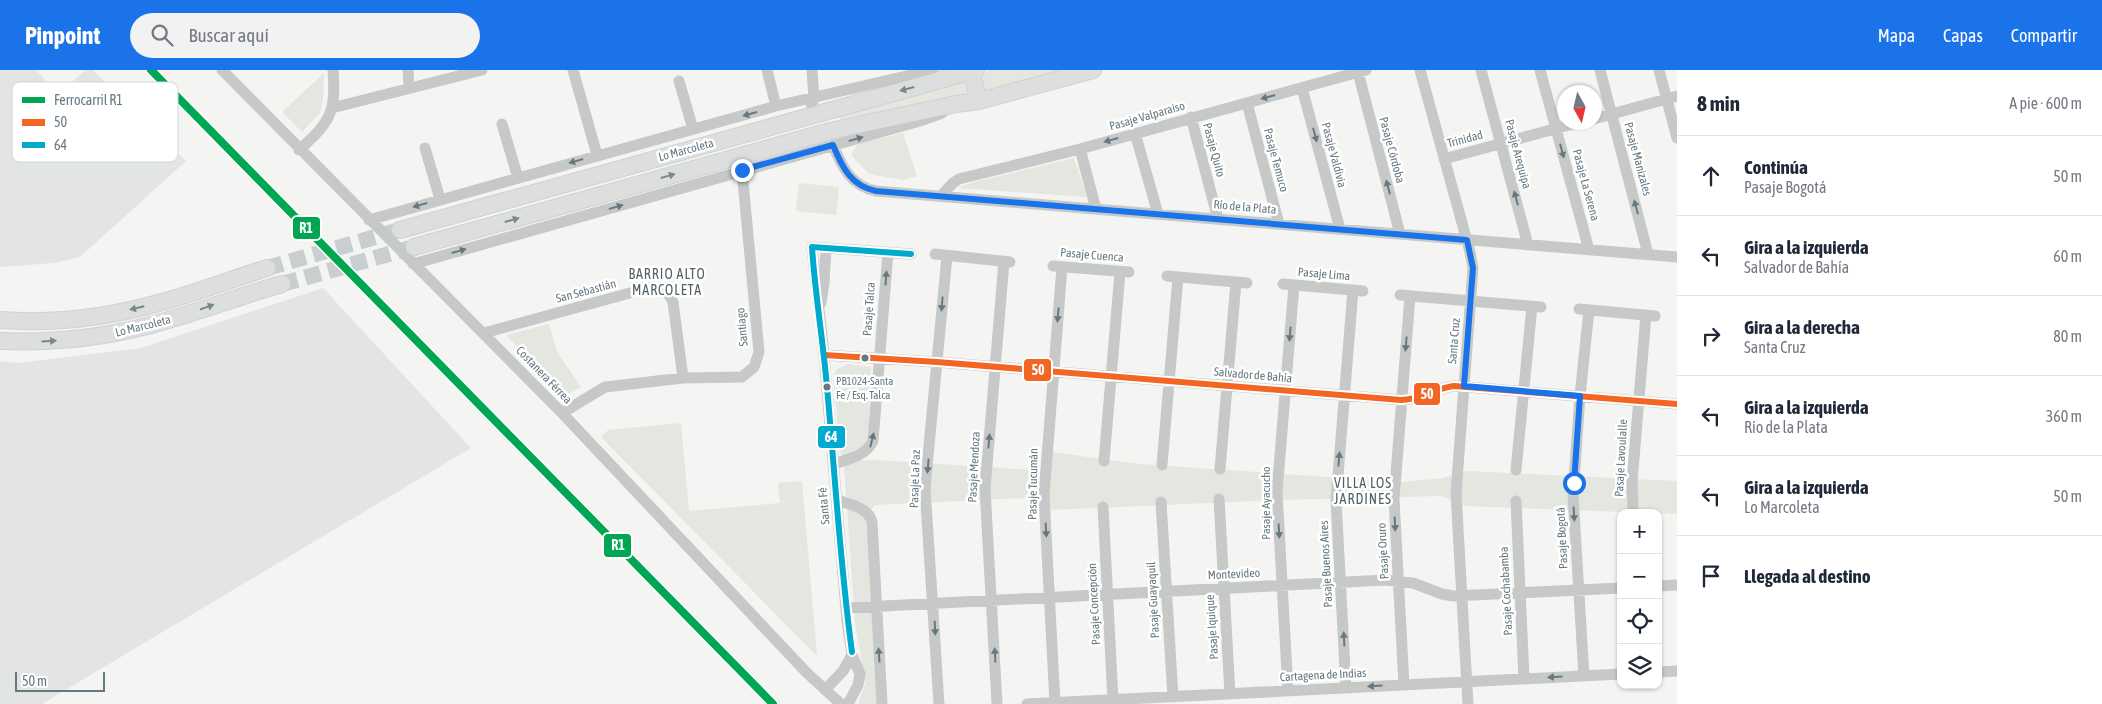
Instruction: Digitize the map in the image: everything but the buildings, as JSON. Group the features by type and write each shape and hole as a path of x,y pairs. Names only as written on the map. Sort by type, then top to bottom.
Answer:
{"main road":[{"name":"Lo Marcoleta","path":"400,230 971,70"},
{"path":"971,70 979,101"},
{"name":"Lo Marcoleta","path":"414,248 830,131 956,104 979,101 1064,74 1093,70"},
{"name":"Lo Marcoleta","path":"0,320 67,319 130,310 268,268"},
{"name":"Lo Marcoleta","path":"0,341 60,340 117,333 173,319 233,298 282,284"}],"street":[{"name":"Costanera Férrea","path":"222,70 412,264 484,333 562,413 806,673 840,704"},
{"path":"299,150 322,129 332,108 334,94 333,70"},
{"path":"408,70 409,88"},
{"path":"332,108 482,70"},
{"path":"573,70 597,155"},
{"path":"767,70 776,106"},
{"path":"805,117 814,99 812,70"},
{"name":"Lo Marcoleta","path":"369,220 776,106 814,99 933,70"},
{"name":"Santa Cruz","path":"1420,70 1473,268 1456,493 1468,704"},
{"name":"Pasaje Arequipa","path":"1481,70 1528,245"},
{"name":"Pasaje La Serena","path":"1540,70 1589,250"},
{"name":"Pasaje Manizales","path":"1600,70 1648,254"},
{"path":"1659,70 1672,98 1677,138"},
{"name":"Pasaje Valparaíso","path":"941,196 953,182 959,179 1080,149 1362,71"},
{"name":"Pasaje Córdoba","path":"1362,71 1400,234"},
{"path":"679,81 693,129"},
{"name":"Pasaje Valdivia","path":"1302,88 1340,229"},
{"path":"1602,117 1672,98"},
{"name":"Pasaje Temuco","path":"1247,103 1279,224"},
{"name":"Lo Marcoleta","path":"412,264 937,115 956,104"},
{"name":"Pasaje Quito","path":"1191,117 1218,219"},
{"path":"502,124 518,178"},
{"name":"Trinidad","path":"1444,159 1556,129"},
{"path":"1135,133 1158,214"},
{"name":"Río de la Plata","path":"833,145 846,172 864,187 876,191 1677,257"},
{"path":"425,148 440,200"},
{"path":"1080,149 1096,208"},
{"name":"Santiago","path":"562,413 605,387 683,378 742,377 754,367 758,357 742,170"},
{"path":"820,307 814,280 812,247 911,254"},
{"path":"820,307 824,283 826,248"},
{"name":"Pasaje Talca","path":"834,464 862,454 870,449 873,441 888,252"},
{"name":"Pasaje Mendoza","path":"941,255 1007,262 984,488 998,704"},
{"name":"Pasaje La Paz","path":"939,704 925,495 936,362 941,255"},
{"name":"Pasaje Cuenca","path":"1057,266 1124,272 1110,378"},
{"name":"Pasaje Tucumán","path":"1055,703 1044,495 1053,373 1057,266"},
{"path":"1162,465 1168,382 1172,276 1242,282 1227,387 1220,469"},
{"name":"Pasaje Lima","path":"1289,285 1358,290"},
{"name":"Pasaje Ayacucho","path":"1288,691 1277,492 1285,392 1289,285"},
{"name":"San Sebastián","path":"484,333 648,288 659,289 668,294 673,302 683,378"},
{"name":"Pasaje Buenos Aires","path":"1346,688 1336,500 1344,397 1358,290"},
{"name":"Pasaje Oruro","path":"1404,685 1394,499 1401,400 1405,295 1471,301"},
{"path":"1471,301 1536,307 1523,391 1516,470"},
{"name":"Santa Fé","path":"820,307 846,608 852,655 859,669 860,680 848,704"},
{"name":"Pasaje Lavoulalle","path":"1584,309 1650,315 1638,401 1632,509"},
{"name":"Pasaje Bogotá","path":"1584,309 1574,493 1584,676"},
{"name":"Salvador de Bahía","path":"824,355 936,362 1344,397 1415,399 1448,387 1464,386 1677,404"},
{"path":"1104,461 1110,378"},
{"name":"Pasaje Iquique","path":"1219,499 1230,694"},
{"path":"837,500 865,510 870,516 882,704"},
{"name":"Pasaje Cochabamba","path":"1516,501 1524,679"},
{"name":"Pasaje Guayaquil","path":"1161,502 1172,697"},
{"name":"Pasaje Concepción","path":"1102,507 1113,700"},
{"name":"Montevideo","path":"846,608 1398,580 1413,583 1442,594 1461,596 1617,588"},
{"path":"1662,586 1677,585"},
{"path":"825,690 843,671 852,655"},
{"path":"1662,672 1677,671"},
{"name":"Cartagena de Indias","path":"1027,704 1617,674"}],"shaded area":[{"path":"0,70 36,70 48,82 12,82 12,162 178,162 178,153 186,161 80,257 54,263 0,267"},
{"path":"85,70 93,70 105,82 72,82"},
{"path":"989,70 1061,70 845,127 836,112"},
{"path":"324,73 323,99 320,113 302,132 282,112"},
{"path":"903,133 917,176 903,180 869,174 851,155 858,144"},
{"path":"1074,158 1087,197 958,188 974,182"},
{"path":"799,183 839,187 836,215 796,211"},
{"path":"323,288 471,448 42,704 0,704 0,361 18,363 141,348"},
{"path":"549,324 557,352 581,387 564,396 506,335"},
{"path":"848,364 871,367 868,447 854,450 841,457 833,380 836,370"},
{"path":"681,423 689,511 780,503 778,483 802,481 817,656 601,437 608,430"},
{"path":"1052,452 1139,464 1402,482 1443,478 1467,471 1677,481 1677,514 1662,513 1662,509 1617,509 1617,512 1463,506 1442,496 1278,500 1049,510 1046,497 874,505 866,519 881,704 858,704 865,684 855,621 844,466 856,460 875,460 1050,471"}],"tunnel":[{"path":"267,268 400,230"},
{"path":"282,284 414,247"}],"rail line":[{"name":"R1","path":"151,70 163,82"},
{"name":"R1","path":"178,98 773,704"}],"transit line":[{"name":"64","path":"852,652 812,247 911,254"},
{"name":"50","path":"824,355 937,362 1401,400 1415,398 1454,386 1677,404"}],"place":[{"name":"PB1024-Santa Fe / Esq. Talca","path":"827,387"}],"district":[{"name":"BARRIO ALTO MARCOLETA","path":"667,282"},
{"name":"VILLA LOS JARDINES","path":"1363,492"}],"route":[{"path":"742,170 833,145 841,165 854,181 876,191 1467,240 1473,268 1464,386 1580,396 1574,483"}]}
